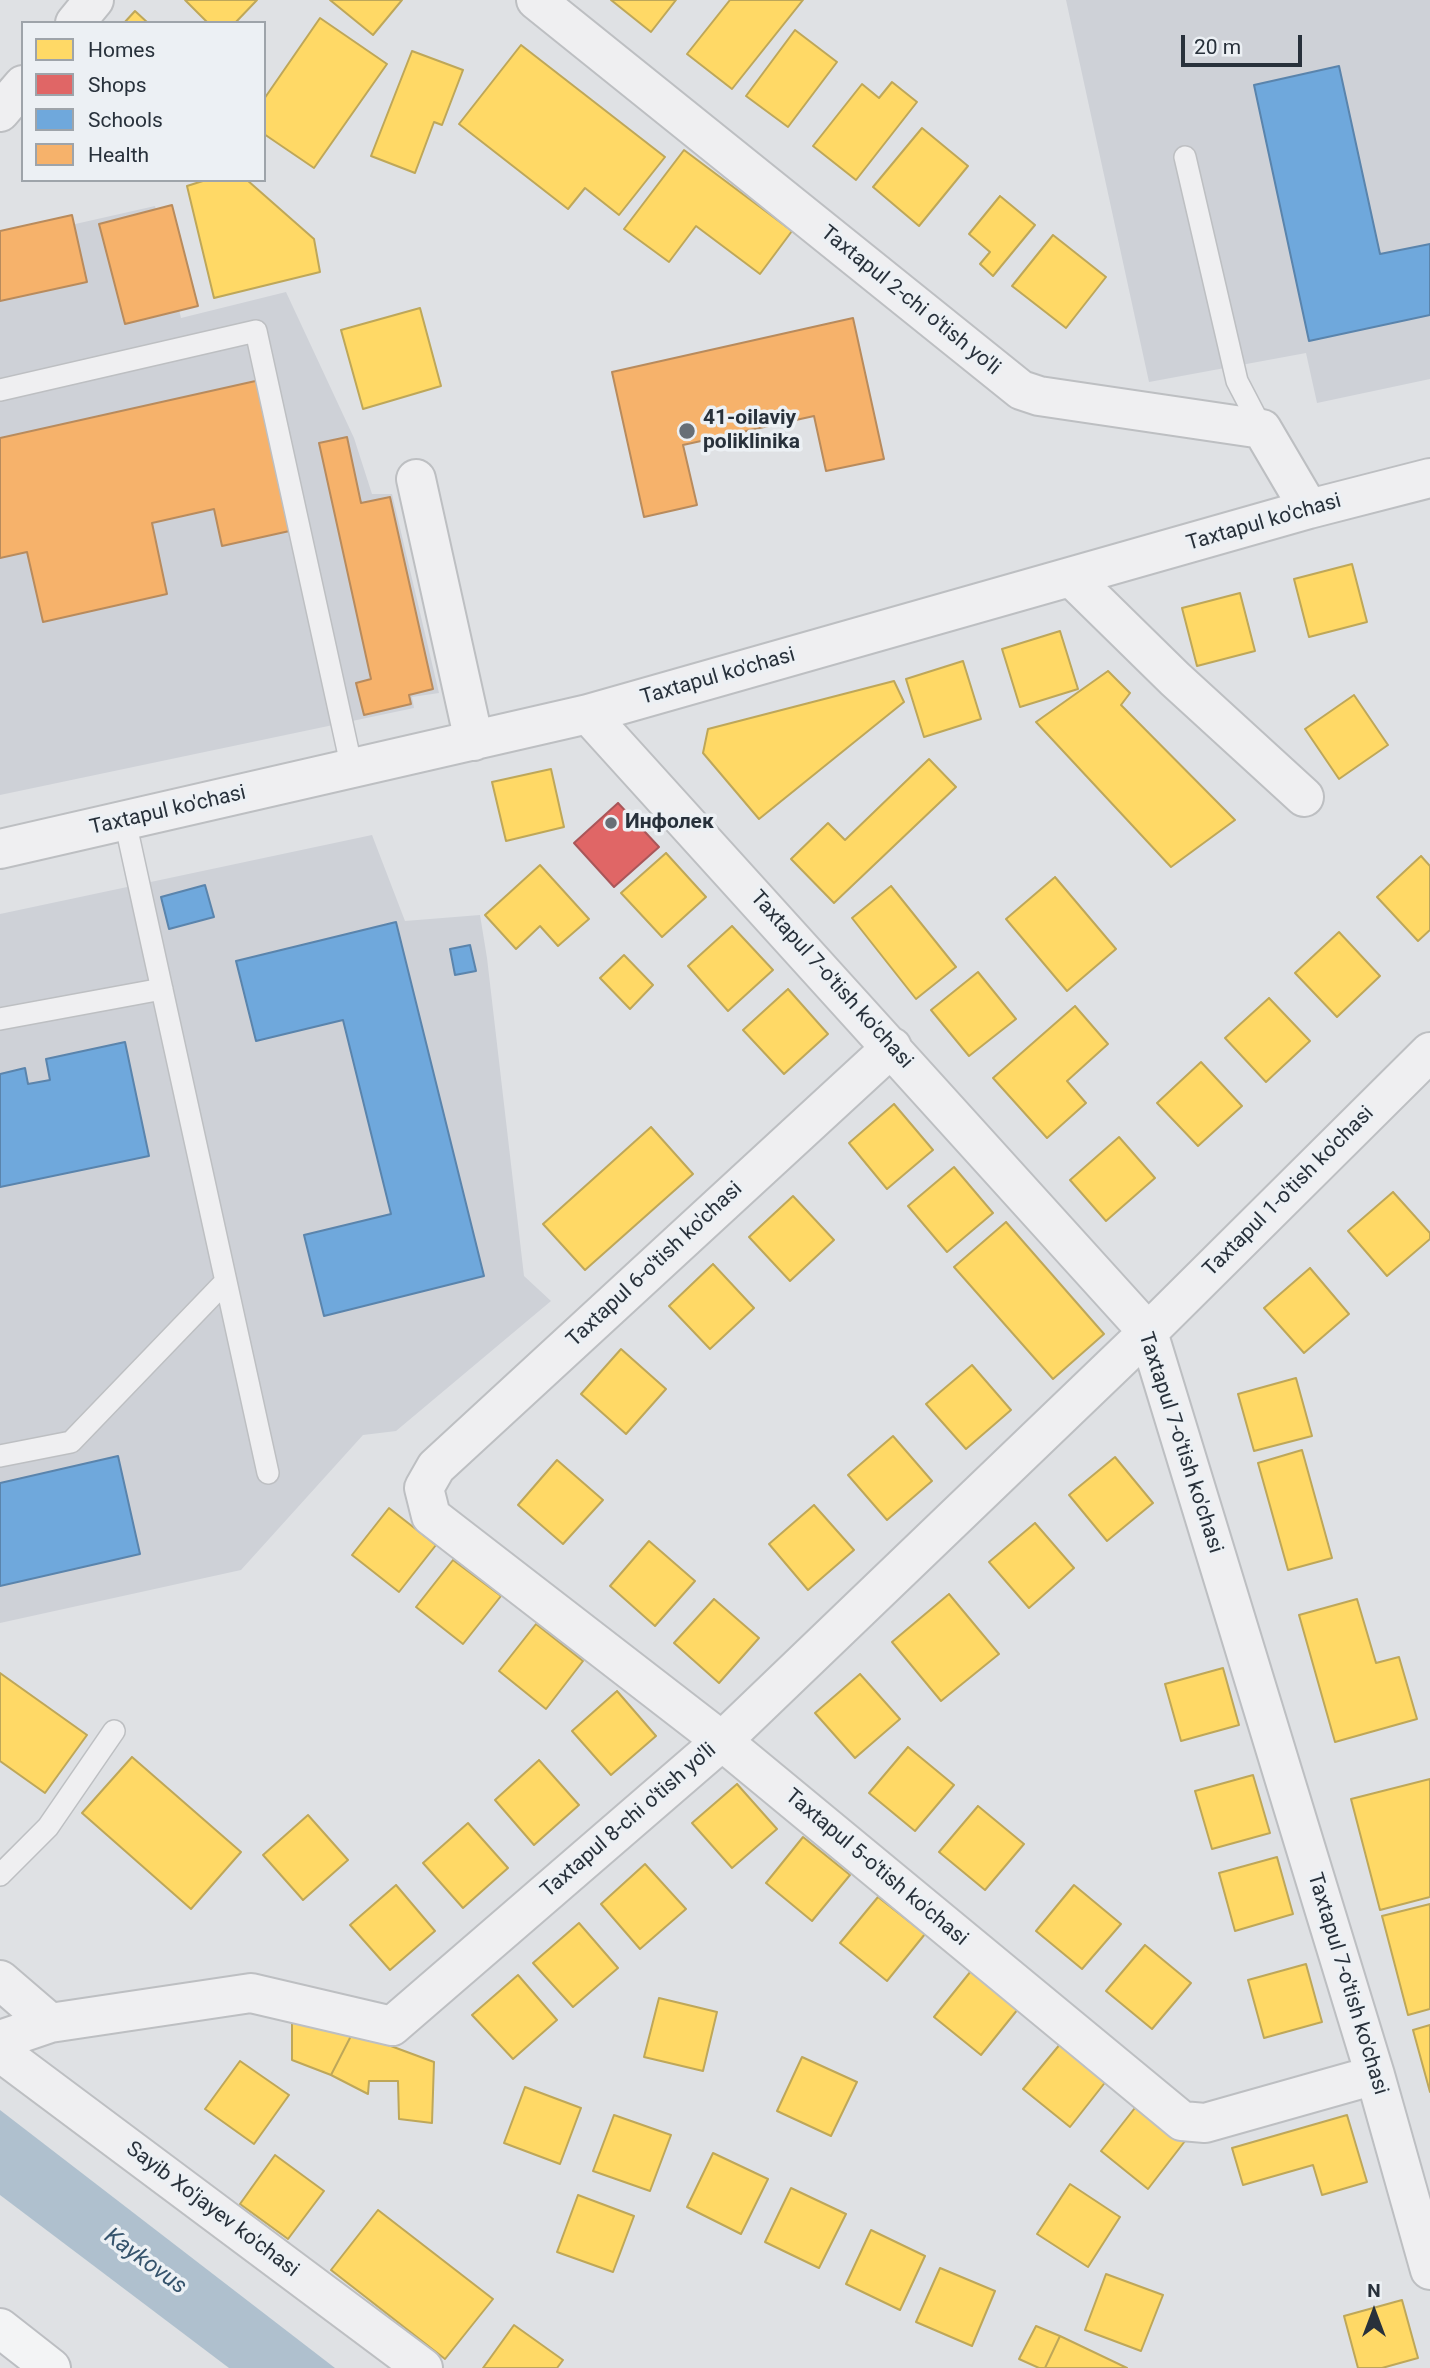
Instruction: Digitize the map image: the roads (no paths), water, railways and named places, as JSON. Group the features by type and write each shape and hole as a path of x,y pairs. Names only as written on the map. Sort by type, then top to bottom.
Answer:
{"main road":[{"path":"0,2328 51,2368"}],"street":[{"path":"77,21 94,0"},
{"name":"Taxtapul 2-chi o'tish yo'li","path":"536,0 1021,390 1039,396 1262,429"},
{"path":"0,112 21,87"},
{"path":"1262,429 1308,509"},
{"name":"Taxtapul ko'chasi","path":"0,849 588,714 1308,509 1430,478"},
{"path":"416,479 474,741"},
{"path":"1071,577 1175,679 1304,797"},
{"name":"Taxtapul 7-o'tish ko'chasi","path":"588,714 1148,1332 1375,2075 1430,2270"},
{"name":"Taxtapul 6-o'tish ko'chasi","path":"424,1488 436,1467 892,1047"},
{"name":"Taxtapul 1-o'tish ko'chasi","path":"1148,1332 1430,1052"},
{"name":"Taxtapul 8-chi o'tish yo'li","path":"0,2040 50,2023 251,1993 392,2026 722,1741 1148,1332"},
{"name":"Taxtapul 5-o'tish ko'chasi","path":"424,1488 431,1516 722,1741 1182,2122 1205,2123 1375,2075"},
{"path":"0,1980 50,2023"},
{"name":"Sayib Xo'jayev ko'chasi","path":"0,2052 423,2368"}],"lane":[{"path":"1185,157 1237,381 1262,429"},
{"path":"0,390 256,331 352,769"},
{"path":"125,821 268,1473"},
{"path":"0,1019 162,989"},
{"path":"0,1455 71,1442 226,1281"},
{"path":"0,1875 48,1827 114,1731"}],"water":[{"name":"Kaykovus","path":"0,2110 335,2368 229,2368 0,2195"}],"place":[{"name":"41-oilaviy poliklinika","path":"687,431"},
{"name":"Инфолек","path":"611,823"}]}
